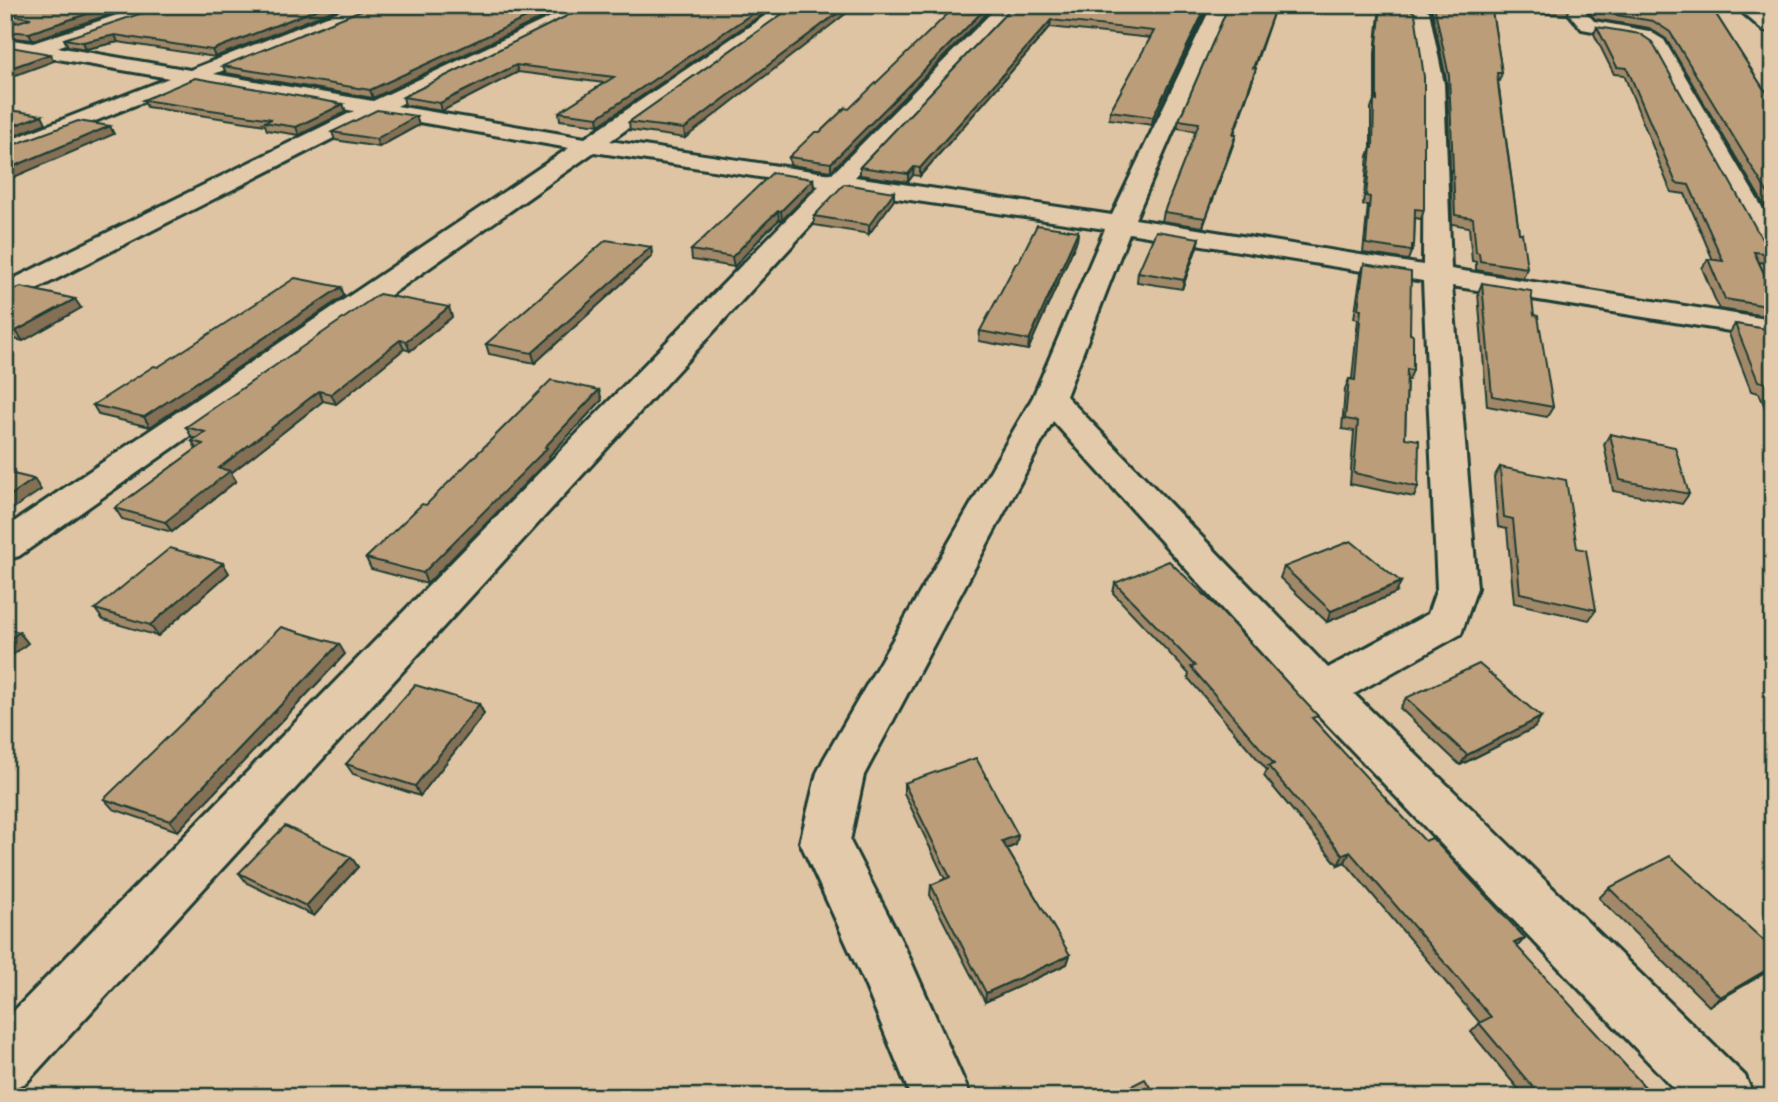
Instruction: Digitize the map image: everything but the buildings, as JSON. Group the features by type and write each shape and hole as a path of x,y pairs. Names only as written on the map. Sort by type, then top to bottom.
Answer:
{"street":[{"path":"5,59 164,5"},
{"path":"5,150 371,5"},
{"path":"5,294 378,107 590,5"},
{"path":"5,1062 836,183 1009,5"},
{"path":"941,1097 886,970 825,842 841,774 1049,397 1120,224 1220,5"},
{"path":"1323,691 1446,623 1457,588 1437,276 1434,84 1423,15 1403,5"},
{"path":"1570,5 1588,25 1643,35 1658,44 1773,249"},
{"path":"1742,5 1770,27"},
{"path":"5,547 788,6"},
{"path":"5,44 589,145 1120,224 1773,329"},
{"path":"1049,397 1323,691 1724,1097"}]}
